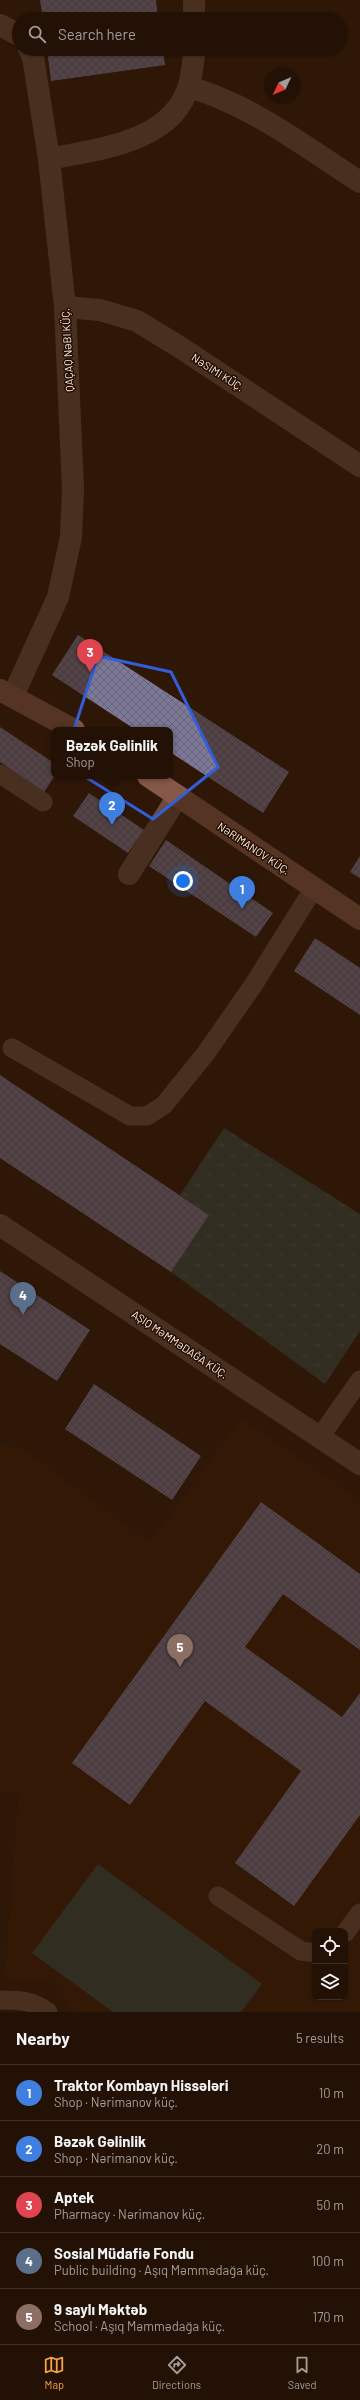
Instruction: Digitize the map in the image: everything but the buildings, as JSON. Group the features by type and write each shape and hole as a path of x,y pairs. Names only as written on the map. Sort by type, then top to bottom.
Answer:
{"main road":[{"path":"7,693 69,727"},
{"name":"NƏRIMANOV KÜÇ.","path":"152,779 360,919"}],"street":[{"path":"194,0 194,12"},
{"path":"0,25 12,31"},
{"name":"QAÇAQ NƏBI KÜÇ.","path":"7,693 58,597 72,537 73,489 65,307 49,159 32,56"},
{"path":"49,159 116,146 154,129 175,112 189,87 194,56"},
{"path":"189,87 216,95 249,111 360,182"},
{"name":"NƏSIMI KÜÇ.","path":"65,307 100,310 137,321 178,346 360,466"},
{"path":"129,874 178,796"},
{"path":"0,1225 360,1464"}],"lane":[{"path":"0,774 43,802"},
{"path":"12,1048 130,1116 147,1116 164,1105 206,1053 254,984 314,888"},
{"path":"320,1437 360,1380"},
{"path":"218,1896 301,1951 312,1953"},
{"path":"348,1929 360,1912"},
{"path":"6,2004 25,2000 37,2004 48,2012"}],"highlighted area":[{"path":"98,656 171,672 218,767 153,819 63,763"}],"shaded area":[{"path":"241,1419 360,1500 360,2012 75,2012 53,1982 5,1978 19,1792 0,1791 0,1446 20,1447 150,1543"}],"green space":[{"path":"224,1128 360,1214 360,1331 325,1384 171,1272 209,1215 180,1195"},
{"path":"98,1864 262,1984 241,2012 113,2012 32,1953"}],"place":[{"name":"Aptek","path":"90,672"},
{"name":"Bəzək Gəlinlik","path":"112,825"},
{"name":"Traktor Kombayn Hissələri","path":"242,909"},
{"name":"Sosial Müdafiə Fondu","path":"23,1315"},
{"name":"9 saylı Məktəb","path":"180,1667"}]}
